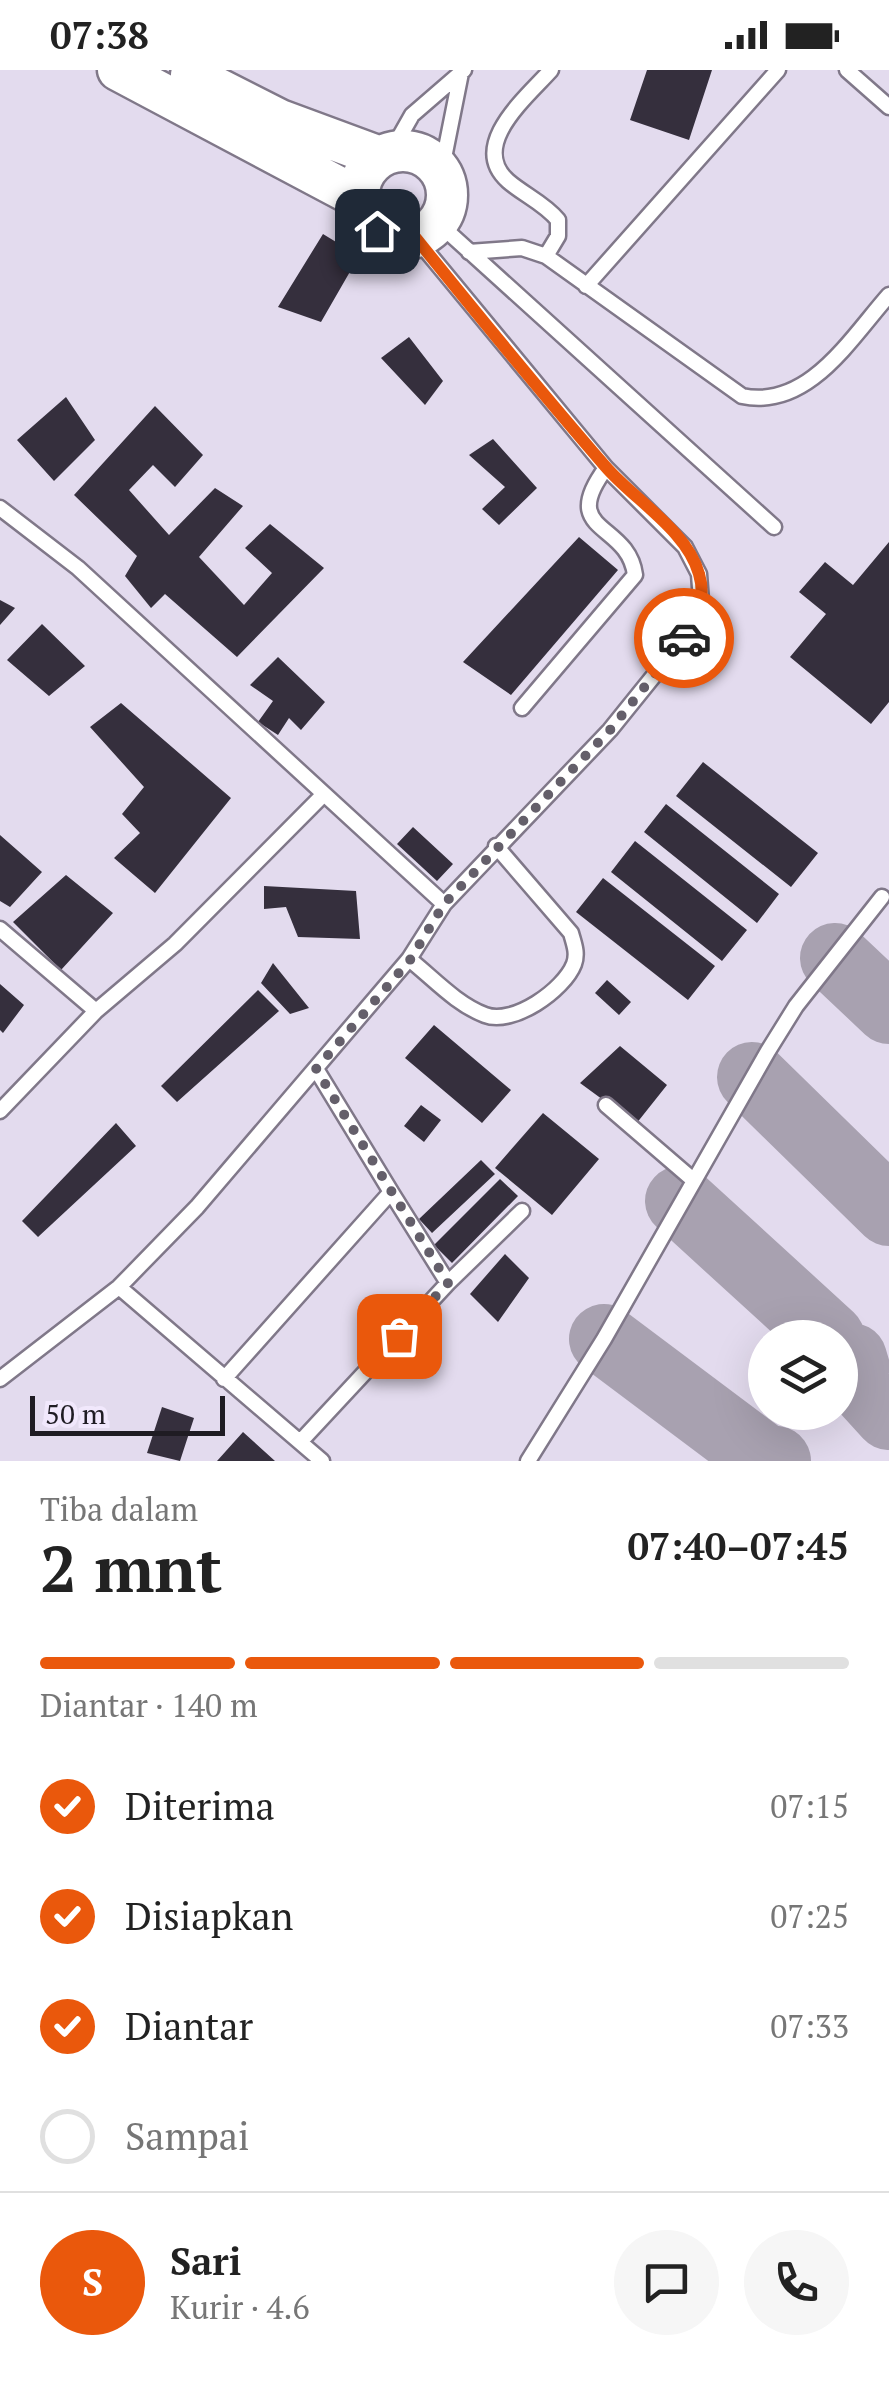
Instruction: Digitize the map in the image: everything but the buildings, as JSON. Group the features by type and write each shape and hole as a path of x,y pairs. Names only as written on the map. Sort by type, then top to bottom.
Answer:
{"street":[{"path":"118,70 358,198"},
{"path":"181,70 280,120 385,155 417,153 442,173 445,208 426,230 395,238 377,231 364,216 358,198 363,174 385,155"}],"lane":[{"path":"546,256 558,236 558,220 506,179 492,155 493,144 512,115 551,70"},
{"path":"586,286 778,70"},
{"path":"847,70 889,108"},
{"path":"385,155 412,115 462,71"},
{"path":"442,173 462,71"},
{"path":"426,230 469,252 774,527"},
{"path":"0,1380 119,1287 198,1206 410,960 444,904 640,695 694,626 702,602 699,574 685,547 606,468 426,230"},
{"path":"469,252 522,248 546,256 742,396 763,400 784,397 820,373 889,295"},
{"path":"522,708 635,575 631,560 586,509 586,496 606,468"},
{"path":"0,508 78,568 444,904"},
{"path":"0,1111 96,1011 174,944 323,795"},
{"path":"410,960 459,1000 487,1016 503,1018 527,1008 573,967 576,951 571,933 496,846"},
{"path":"528,1461 604,1339 692,1178 796,1006 887,896"},
{"path":"0,929 96,1011"},
{"path":"316,1069 448,1283"},
{"path":"606,1106 692,1178"},
{"path":"224,1379 391,1192"},
{"path":"301,1441 448,1283 522,1211"},
{"path":"119,1287 322,1461"}],"taxiway":[{"path":"835,958 889,1009"},
{"path":"752,1077 889,1211"},
{"path":"680,1201 810,1320"},
{"path":"604,1339 764,1459 776,1461"},
{"path":"858,1379 889,1415"}],"way so far":[{"path":"399,1336 448,1283 316,1069 410,960 444,904 610,730 684,638"}],"route":[{"path":"377,231 395,238 415,237 606,468 685,547 699,574 702,602 694,626 684,638"}]}
